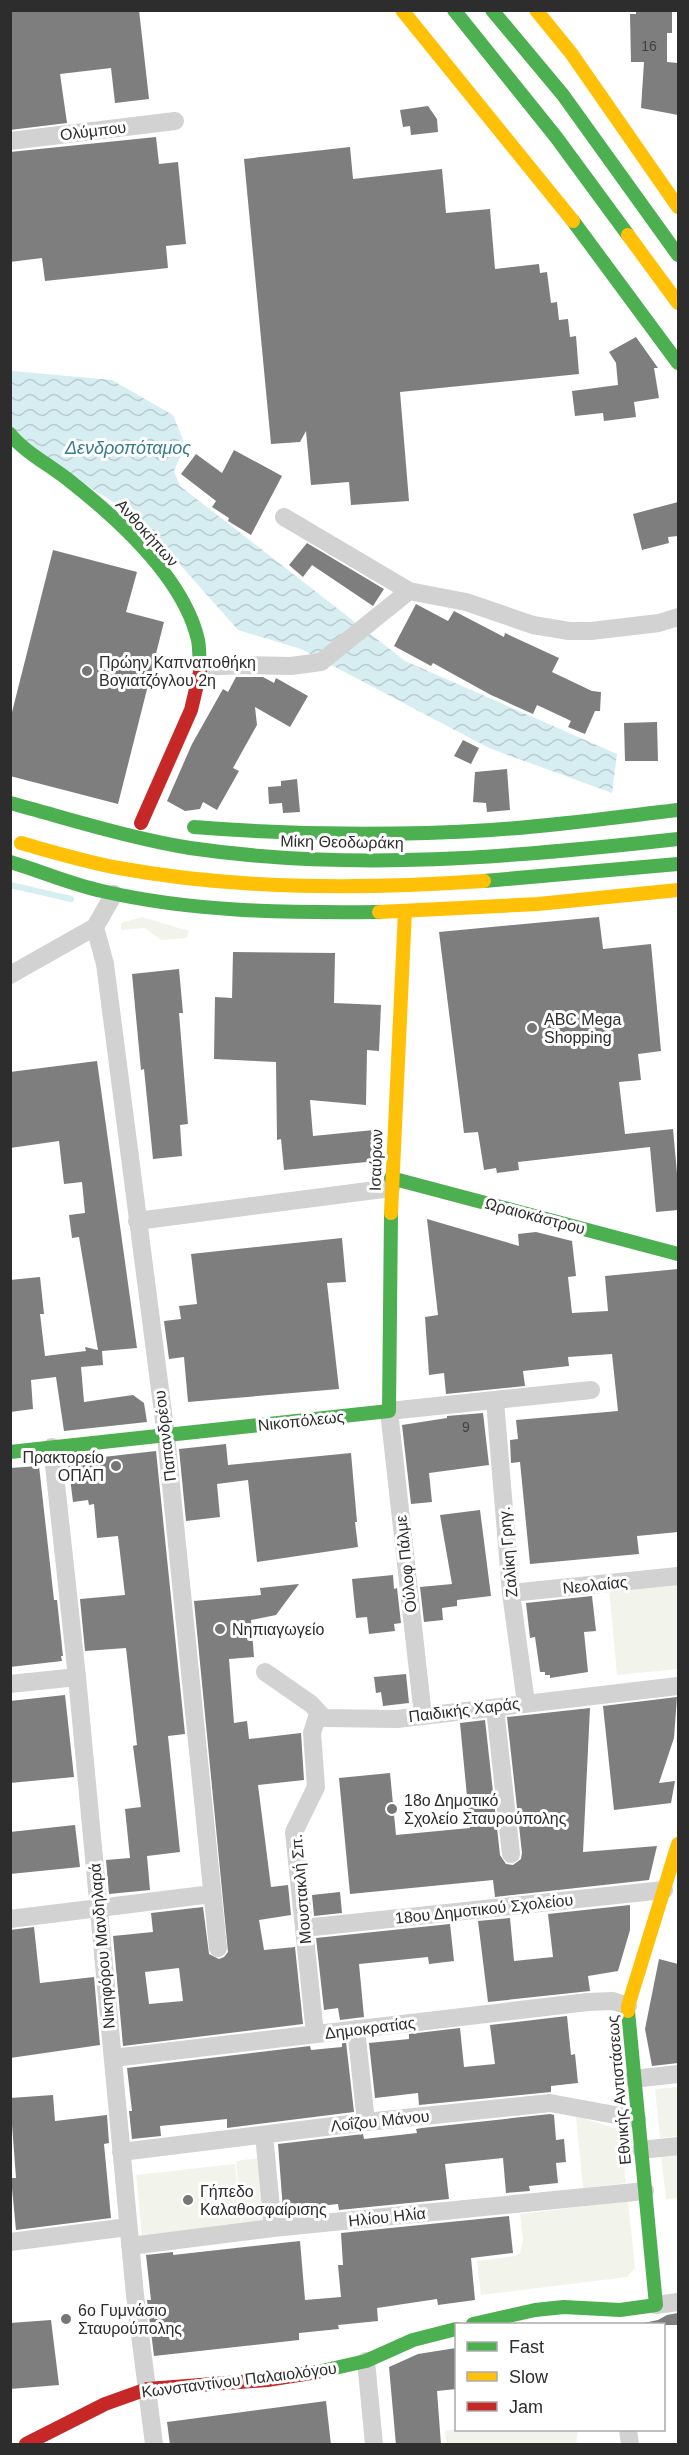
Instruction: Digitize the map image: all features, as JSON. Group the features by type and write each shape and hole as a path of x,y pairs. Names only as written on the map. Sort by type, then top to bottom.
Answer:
{"main road":[{"path":"402,10 508,140 653,326 678,363"},
{"path":"454,10 556,137 678,303"},
{"path":"492,10 563,95 678,255"},
{"path":"536,10 571,53 678,207"},
{"path":"598,277 653,326"},
{"name":"Ανθοκήπων","path":"12,436 95,501 153,559 187,614 199,650 201,667 199,681 187,718 141,823"},
{"name":"Μίκη Θεοδωράκη","path":"10,803 203,850 319,860 463,860 678,840"},
{"path":"178,826 265,832 385,835 492,830 678,810"},
{"path":"64,817 159,825"},
{"path":"10,840 129,869 203,879 286,885 463,883 678,864"},
{"path":"10,862 94,890"},
{"path":"10,877 176,903 288,912 405,911 541,905 678,890"},
{"name":"Ισαύρων","path":"388,1412 391,1183 405,911"},
{"name":"Ωραιοκάστρου","path":"391,1183 678,1254"},
{"name":"Νικοπόλεως","path":"10,1452 388,1412"},
{"name":"Εθνικής Αντιστάσεως","path":"656,2305 633,2079 628,2006 678,1844"},
{"path":"481,2323 535,2310 564,2307 620,2317 656,2305"},
{"name":"Κωνσταντίνου Παλαιολόγου","path":"26,2445 105,2404 147,2389 267,2380 318,2372 366,2361 413,2340 455,2329"}],"street":[{"name":"Ολύμπου","path":"10,141 175,121"},
{"path":"284,517 409,591 466,602 533,625 569,631 659,623 678,617"},
{"path":"201,667 291,666 321,662 409,591"},
{"path":"10,975 95,927 114,894"},
{"name":"Παπανδρέου","path":"95,927 105,964 166,1436 218,1948"},
{"name":"Ωραιοκάστρου","path":"138,1221 391,1183"},
{"name":"Νικοπόλεως","path":"388,1412 591,1390"},
{"name":"Ζαλίκη Γρηγ.","path":"495,1401 511,1593 526,1703"},
{"name":"Ούλοφ Πάλμε","path":"388,1412 423,1716"},
{"name":"Νικηφόρου Μανδηλαρά","path":"52,1447 77,1677 128,2227 154,2445"},
{"name":"Νεολαίας","path":"511,1593 678,1576"},
{"path":"265,1672 310,1704 318,1714"},
{"path":"10,1684 77,1677"},
{"name":"Παιδικής Χαράς","path":"318,1714 324,1718 398,1719 678,1686"},
{"path":"495,1708 511,1854"},
{"name":"Μουστακλή Σπ.","path":"315,2034 294,1832 316,1787 312,1733 318,1714"},
{"name":"18ου Δημοτικού Σχολείου","path":"304,1928 664,1890"},
{"path":"10,1919 212,1894"},
{"name":"Δημοκρατίας","path":"113,2058 606,2001 628,2006"},
{"path":"356,2029 366,2122"},
{"path":"633,2079 678,2074"},
{"name":"Λοΐζου Μάνου","path":"121,2152 366,2122 550,2103 637,2119"},
{"path":"264,2135 273,2228"},
{"path":"641,2150 678,2146"},
{"name":"Ηλίου Ηλία","path":"130,2246 273,2228 645,2191"},
{"path":"10,2242 128,2227"},
{"path":"656,2305 678,2302"},
{"path":"366,2361 374,2445"}],"shaded area":[{"path":"142,917 189,931 187,938 161,940 145,928 121,930 121,923"},
{"path":"678,1582 678,1669 617,1675 609,1589"},
{"path":"678,2087 678,2136 660,2138 655,2089"},
{"path":"576,2116 621,2130 626,2183 583,2188"},
{"path":"678,2154 678,2198 666,2199 661,2156"},
{"path":"257,2158 267,2221 242,2223 236,2161"},
{"name":"Γήπεδο Καλαθοσφαίρισης","path":"235,2164 241,2224 142,2235 136,2175"},
{"path":"628,2201 635,2268 627,2277 481,2295 477,2261 515,2256 520,2253 523,2240 520,2214"},
{"path":"455,2429 455,2431 578,2431 576,2444 446,2444 445,2431"}],"water":[{"name":"Δενδροπόταμος","path":"10,372 112,380 173,415 185,445 174,471 180,486 405,661 617,754 612,793 489,748 301,649 238,630 175,559 113,502 11,437"}],"building":[{"path":"10,10 139,10 149,99 115,103 111,68 60,74 67,123 10,130"},
{"path":"636,10 672,10 672,33 667,33 667,62 678,63 678,115 641,108 644,62 631,62 630,14 636,14"},
{"path":"428,106 437,119 438,132 411,135 410,126 403,127 400,110"},
{"path":"156,137 159,164 178,162 186,244 166,246 168,268 45,281 42,258 10,262 10,152"},
{"path":"350,147 353,179 442,169 446,213 490,209 495,269 539,264 540,273 547,272 551,303 557,302 559,320 568,319 570,337 576,336 579,374 400,392 409,501 351,505 349,482 311,485 306,431 300,442 271,444 244,159"},
{"path":"636,337 658,368 654,368 659,398 634,402 636,417 604,421 603,413 575,416 572,391 618,385 616,363 609,352"},
{"path":"234,450 282,476 251,535 228,521 229,518 212,507 216,501 181,474 196,454 222,473"},
{"path":"678,502 678,536 668,537 669,543 642,550 633,514"},
{"path":"307,543 384,589 373,606 312,565 303,577 289,565"},
{"name":"Πρώην Καπναποθήκη Βογιατζόγλου 2η","path":"53,550 137,572 126,612 164,622 118,804 10,776 10,720"},
{"path":"416,604 448,621 454,611 504,637 505,633 559,658 552,672 592,691 601,692 600,711 595,711 585,734 568,727 571,721 537,705 533,714 491,695 433,663 431,666 394,646"},
{"path":"236,677 263,677 274,683 276,678 308,696 290,727 255,707 257,725 233,768 239,771 217,810 203,802 200,809 185,811 167,801 192,744 223,689 228,692"},
{"path":"657,722 658,761 625,761 624,723"},
{"path":"463,740 479,748 471,764 454,756"},
{"path":"507,769 510,810 487,812 486,803 473,802 475,772"},
{"path":"297,779 300,812 283,813 282,803 269,804 268,787 281,786 281,781"},
{"name":"ABC Mega Shopping","path":"599,917 603,949 651,944 661,1051 638,1054 641,1080 619,1082 625,1134 673,1129 678,1210 656,1212 650,1147 518,1162 519,1170 497,1173 496,1168 484,1170 478,1132 464,1133 439,932"},
{"path":"233,952 335,953 334,1003 381,1005 379,1051 367,1050 366,1105 310,1100 313,1136 374,1130 377,1161 284,1170 281,1139 277,1140 276,1062 214,1059 215,997 232,998"},
{"path":"179,969 183,1013 179,1013 188,1124 180,1125 182,1156 153,1159 144,1069 141,1070 132,974"},
{"path":"97,1061 137,1348 102,1351 103,1365 81,1367 84,1402 133,1395 144,1403 147,1422 64,1431 56,1377 31,1380 33,1409 10,1412 10,1280 40,1277 44,1314 40,1314 45,1356 86,1351 85,1347 98,1350 79,1237 72,1238 69,1215 85,1213 82,1182 64,1184 59,1141 10,1148 10,1072"},
{"path":"427,1219 519,1246 518,1234 536,1232 572,1241 576,1276 568,1277 572,1313 608,1311 605,1276 678,1269 678,1532 637,1536 639,1554 530,1564 520,1462 511,1463 510,1440 518,1439 516,1420 618,1411 612,1354 568,1357 569,1366 523,1371 525,1386 446,1394 444,1373 429,1375 425,1317 438,1315"},
{"path":"342,1238 346,1282 327,1283 339,1389 188,1402 184,1357 169,1359 164,1321 181,1319 179,1306 197,1304 191,1254"},
{"path":"483,1413 489,1465 429,1473 432,1502 411,1504 402,1425 447,1418 447,1416"},
{"path":"226,1444 228,1465 351,1453 358,1547 257,1562 248,1480 217,1484 220,1517 186,1521 179,1449"},
{"path":"156,1451 185,1734 168,1736 180,1852 147,1856 150,1890 109,1894 106,1860 130,1858 125,1809 141,1807 133,1746 137,1745 126,1648 85,1651 80,1599 125,1595 118,1536 97,1538 94,1504 89,1505 88,1500 73,1502 68,1461"},
{"path":"39,1466 54,1600 57,1600 63,1656 61,1656 62,1661 10,1667 10,1468"},
{"path":"480,1510 491,1596 457,1600 457,1606 442,1608 443,1620 424,1622 420,1587 452,1584 440,1515"},
{"path":"393,1575 394,1589 397,1588 401,1623 394,1624 395,1631 369,1634 367,1617 356,1618 352,1579"},
{"path":"299,1584 276,1615 251,1620 254,1657 229,1659 234,1723 247,1721 249,1739 301,1733 304,1780 258,1785 271,1887 288,1885 291,1915 259,1920 264,1950 295,1947 303,2024 123,2046 113,1936 153,1932 151,1913 203,1907 209,1954 219,1959 228,1952 194,1601 261,1595 260,1588","holes":["179,1968 183,2001 149,2004 145,1972"]},
{"path":"592,1596 596,1631 584,1632 588,1672 550,1678 550,1675 545,1675 545,1672 540,1672 535,1637 530,1638 526,1603"},
{"path":"406,1674 409,1703 383,1706 381,1692 376,1693 374,1677"},
{"path":"65,1695 74,1777 10,1783 10,1701"},
{"path":"677,1697 674,1738 659,1783 675,1781 671,1803 614,1810 603,1706"},
{"path":"590,1708 583,1852 657,1846 649,1880 495,1897 493,1880 350,1894 339,1778 390,1773 396,1835 470,1828 460,1723 485,1720 500,1855 506,1864 513,1865 521,1859 522,1853 507,1717"},
{"path":"75,1825 80,1867 10,1874 10,1832"},
{"path":"340,1892 342,1913 314,1916 312,1895"},
{"path":"630,1905 630,1930 618,1971 588,1976 590,1991 488,2002 478,1921 510,1918 514,1961 553,1957 548,1914"},
{"path":"450,1924 454,1961 429,1964 428,1957 359,1964 364,2017 340,2020 338,2008 324,2010 316,1938"},
{"path":"34,1927 40,1983 94,1977 100,2045 10,2058 10,1930"},
{"path":"659,1959 678,1964 678,2063 652,2066 645,2029"},
{"path":"567,2016 571,2055 575,2054 578,2083 551,2086 551,2092 419,2105 418,2093 375,2098 369,2043 409,2039 409,2034 460,2028 464,2067 495,2064 490,2025"},
{"path":"342,2042 346,2042 354,2112 227,2128 227,2119 160,2126 161,2136 132,2139 129,2111 132,2111 127,2068 310,2046 311,2050 342,2047"},
{"path":"53,2095 55,2121 107,2115 109,2143 104,2144 111,2218 16,2230 11,2178 16,2178 10,2098"},
{"path":"554,2115 556,2140 564,2139 566,2162 556,2163 558,2183 529,2186 530,2191 506,2193 503,2158 445,2164 449,2199 339,2210 338,2204 283,2210 278,2144 363,2134 364,2139 417,2133 416,2129 422,2128"},
{"path":"509,2216 513,2253 471,2258 475,2300 438,2305 437,2299 377,2308 378,2321 338,2325 339,2329 299,2333 299,2340 154,2356 147,2300 151,2300 146,2255 173,2252 173,2255 300,2241 305,2300 341,2297 338,2265 343,2265 341,2233"},
{"path":"678,2313 678,2325 643,2323 658,2320"},
{"path":"51,2320 59,2385 10,2389 10,2323"},
{"path":"455,2348 455,2389 437,2391 441,2445 396,2445 389,2367 418,2354"},
{"path":"326,2401 331,2445 170,2445 167,2422"}],"waterway":[{"path":"10,885 71,899"}],"traffic: fast":[{"path":"454,10 556,137 628,235"},
{"path":"492,10 563,95 678,255"},
{"path":"573,221 678,363"},
{"path":"10,434 23,447 64,476 109,514 147,552 164,573 190,617 198,640 200,672"},
{"path":"10,803 167,844 251,855 312,859 373,860 495,856 678,839"},
{"path":"194,827 342,834 454,832 538,826 678,810"},
{"path":"10,862 90,888 170,903 240,910 379,912"},
{"path":"484,881 678,864"},
{"path":"391,1178 678,1254"},
{"path":"10,1452 389,1411 391,1213"},
{"path":"477,2323 535,2310 564,2307 620,2310 656,2305 628,2011"},
{"path":"317,2372 366,2361 413,2340 455,2329"}],"traffic: slow":[{"path":"402,10 573,221"},
{"path":"536,10 571,53 678,207"},
{"path":"628,235 678,303"},
{"path":"21,843 107,866 164,875 255,884 347,886 484,881"},
{"path":"379,912 538,904 678,890"},
{"path":"391,1213 405,911"},
{"path":"628,2011 678,1844"}],"traffic: jam":[{"path":"141,823 191,710 200,672"},
{"path":"26,2444 105,2404 147,2389 267,2380 317,2372"}],"place":[{"name":"Πρώην Καπναποθήκη Βογιατζόγλου 2η","path":"87,671"},
{"name":"ABC Mega Shopping","path":"532,1028"},
{"name":"Πρακτορείο ΟΠΑΠ","path":"116,1466"},
{"name":"Νηπιαγωγείο","path":"220,1629"},
{"name":"18ο Δημοτικό Σχολείο Σταυρούπολης","path":"392,1809"},
{"name":"Γήπεδο Καλαθοσφαίρισης","path":"188,2200"},
{"name":"6ο Γυμνάσιο Σταυρούπολης","path":"66,2319"}]}
